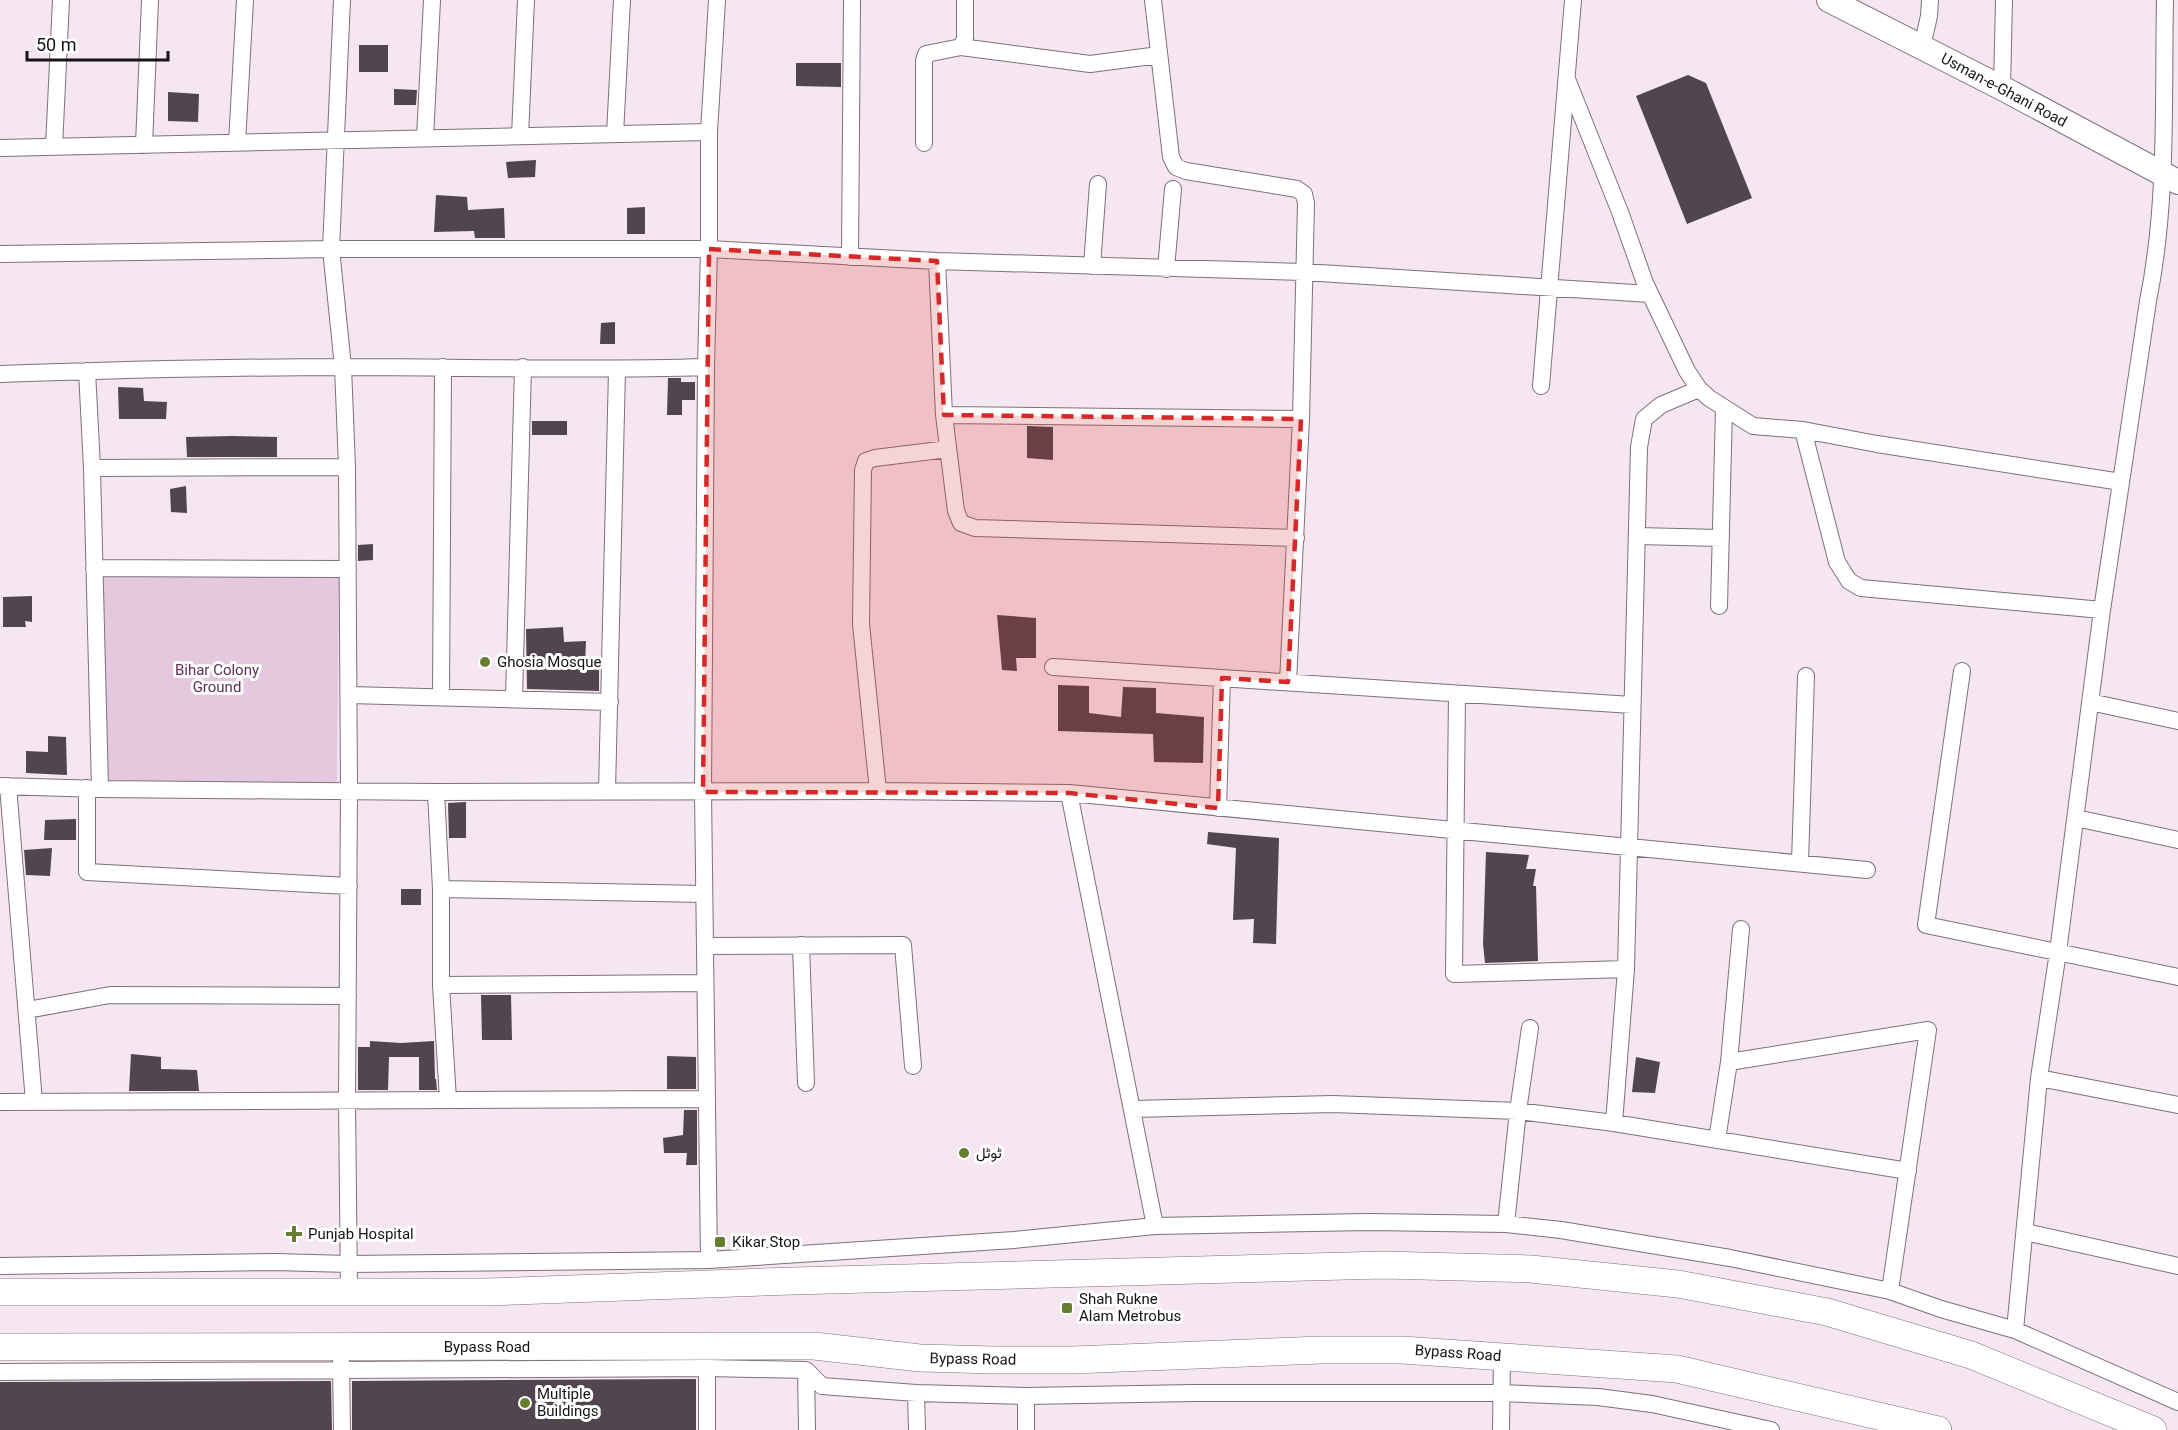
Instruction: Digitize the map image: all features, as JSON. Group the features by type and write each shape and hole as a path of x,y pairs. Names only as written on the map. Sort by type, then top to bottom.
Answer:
{"main road":[{"name":"Usman-e-Ghani Road","path":"1832,1 2170,178"},
{"path":"0,1292 486,1292 1384,1265 1531,1269 1678,1284 1827,1312 1971,1356 2153,1430"},
{"name":"Bypass Road","path":"0,1347 341,1358 814,1346 920,1358 995,1360 1085,1360 1332,1350 1402,1350 1677,1369 1938,1430"}],"street":[{"path":"54,147 61,0"},
{"path":"144,145 150,0"},
{"path":"237,143 245,0"},
{"path":"342,0 331,249 343,367 347,467 349,1292"},
{"path":"425,138 432,0"},
{"path":"520,136 526,0"},
{"path":"615,134 622,0"},
{"path":"709,1260 703,792 709,132 717,0"},
{"path":"850,257 852,0"},
{"path":"961,47 964,39 965,0"},
{"path":"1154,0 1172,157 1176,167 1186,171 1297,189 1304,194 1306,202 1301,419 1288,682"},
{"path":"1540,386 1573,0"},
{"path":"1922,47 1930,0"},
{"path":"2002,88 2004,0"},
{"path":"2015,1330 2039,1078 2058,952 2102,610 2148,301 2170,178 2165,0"},
{"path":"924,142 924,62 927,54 961,47 1090,64 1159,55"},
{"path":"1567,79 1650,294 1687,371 1699,389 1724,409 1753,426 1803,430 1877,444 2121,482"},
{"path":"0,148 709,132"},
{"path":"1092,266 1098,184"},
{"path":"1166,269 1173,189"},
{"path":"0,254 331,249 709,249 937,261 1304,272 1650,294"},
{"path":"937,261 944,415 956,511 961,523 975,528 1296,538"},
{"path":"0,374 343,367 523,367 617,370 706,367"},
{"path":"441,697 443,367"},
{"path":"514,698 523,367"},
{"path":"607,791 617,370"},
{"path":"87,371 94,568 93,788 87,872 349,886"},
{"path":"1614,1123 1626,969 1639,447 1644,419 1661,405 1699,389"},
{"path":"1719,606 1724,409"},
{"path":"944,415 1301,419"},
{"path":"1803,430 1837,562 1849,581 1861,588 2102,610"},
{"path":"878,791 861,624 863,470 866,461 875,458 948,449"},
{"path":"92,468 347,467"},
{"path":"1637,536 1721,538"},
{"path":"94,568 348,569"},
{"path":"1053,667 1632,705"},
{"path":"1962,671 1926,925 2178,977"},
{"path":"1800,863 1806,676"},
{"path":"1218,808 1222,678"},
{"path":"1458,694 1454,974 1626,969"},
{"path":"349,695 610,702"},
{"path":"2090,702 2178,721"},
{"path":"34,1102 4,786 436,792 878,791 1069,794 1868,870"},
{"path":"436,792 441,889 441,986 448,1101"},
{"path":"1069,794 1155,1226"},
{"path":"2076,818 2178,840"},
{"path":"441,889 704,894"},
{"path":"1717,1140 1729,1062 1741,929"},
{"path":"801,945 806,1083"},
{"path":"705,946 903,945 913,1066"},
{"path":"441,986 705,983"},
{"path":"27,1011 110,995 348,996"},
{"path":"1506,1224 1518,1111 1530,1028"},
{"path":"1729,1062 1928,1030 1890,1292"},
{"path":"2039,1078 2178,1105"},
{"path":"0,1102 706,1099"},
{"path":"1133,1109 1333,1104 1518,1111 1614,1123 1908,1171"},
{"path":"0,1266 709,1260 1014,1240 1155,1226 1369,1222 1506,1224 1561,1230 1730,1258 1890,1292 2015,1330 2178,1402"},
{"path":"2025,1232 2178,1266"},
{"path":"1501,1430 1502,1356"},
{"path":"341,1358 342,1430"},
{"path":"0,1372 341,1358 806,1370 822,1386 916,1394 1026,1396 1194,1393 1502,1393 1598,1397 1652,1404 1771,1430"},
{"path":"707,1368 707,1430"},
{"path":"806,1370 807,1430"},
{"path":"916,1394 917,1430"},
{"path":"1026,1396 1026,1430"}],"highlighted area":[{"path":"709,249 937,261 944,415 1301,419 1288,682 1222,678 1218,808 1069,793 703,792"}],"green space":[{"name":"Bihar Colony Ground","path":"339,569 337,788 100,789 94,570"}],"building":[{"path":"359,45 388,45 388,72 359,72"},
{"path":"796,63 841,63 841,87 796,86"},
{"path":"1688,75 1706,83 1752,198 1687,224 1636,96"},
{"path":"394,89 417,90 416,105 394,105"},
{"path":"168,92 199,94 198,122 168,121"},
{"path":"536,160 535,177 508,178 506,162"},
{"path":"436,195 467,197 468,210 504,208 505,238 475,238 474,231 434,232"},
{"path":"645,207 645,234 627,234 627,208"},
{"path":"615,322 615,344 600,344 601,323"},
{"path":"668,378 681,378 681,382 695,382 695,400 682,400 682,415 667,415"},
{"path":"118,387 143,388 144,401 167,402 166,419 119,419"},
{"path":"532,421 567,421 567,435 532,435"},
{"path":"1027,426 1053,427 1053,460 1027,458"},
{"path":"186,437 277,437 277,457 187,457"},
{"path":"186,486 187,513 171,512 170,489"},
{"path":"373,544 373,560 358,561 358,545"},
{"path":"32,596 32,622 25,621 26,627 3,627 3,597"},
{"path":"997,615 1036,618 1036,658 1016,658 1017,671 1002,670"},
{"path":"563,627 564,642 586,641 585,665 599,666 599,691 527,689 526,629"},
{"path":"1058,685 1089,686 1089,713 1121,717 1123,687 1156,688 1156,713 1204,717 1203,763 1154,762 1153,734 1058,731"},
{"path":"48,736 66,737 67,775 26,773 26,751 48,752"},
{"path":"466,802 466,838 449,838 448,803"},
{"path":"76,819 76,840 44,840 45,820"},
{"path":"1208,832 1279,838 1276,944 1253,943 1254,919 1233,920 1236,848 1207,844"},
{"path":"52,848 50,876 26,875 24,850"},
{"path":"1486,852 1529,855 1526,869 1536,869 1533,886 1536,886 1538,961 1485,963 1483,944"},
{"path":"401,889 421,889 421,905 401,905"},
{"path":"481,995 511,995 512,1040 482,1040"},
{"path":"370,1041 401,1043 434,1041 437,1090 419,1090 419,1057 389,1057 388,1090 358,1090 358,1047 370,1047"},
{"path":"131,1054 161,1057 161,1069 197,1070 199,1091 129,1091"},
{"path":"667,1056 696,1057 696,1089 667,1089"},
{"path":"1636,1057 1660,1062 1655,1093 1632,1092"},
{"path":"684,1110 697,1110 697,1165 686,1165 687,1153 664,1153 663,1138 683,1135"},
{"name":"Multiple Buildings","path":"696,1379 696,1430 352,1430 352,1381"},
{"path":"331,1381 332,1430 0,1430 0,1382"}],"place":[{"name":"Ghosia Mosque","path":"485,662"},
{"name":"ٹوٹل","path":"964,1153"},
{"name":"Punjab Hospital","path":"294,1234"},
{"name":"Kikar Stop","path":"720,1242"},
{"name":"Shah Rukne Alam Metrobus","path":"1067,1308"},
{"name":"Multiple Buildings","path":"525,1403"}]}
